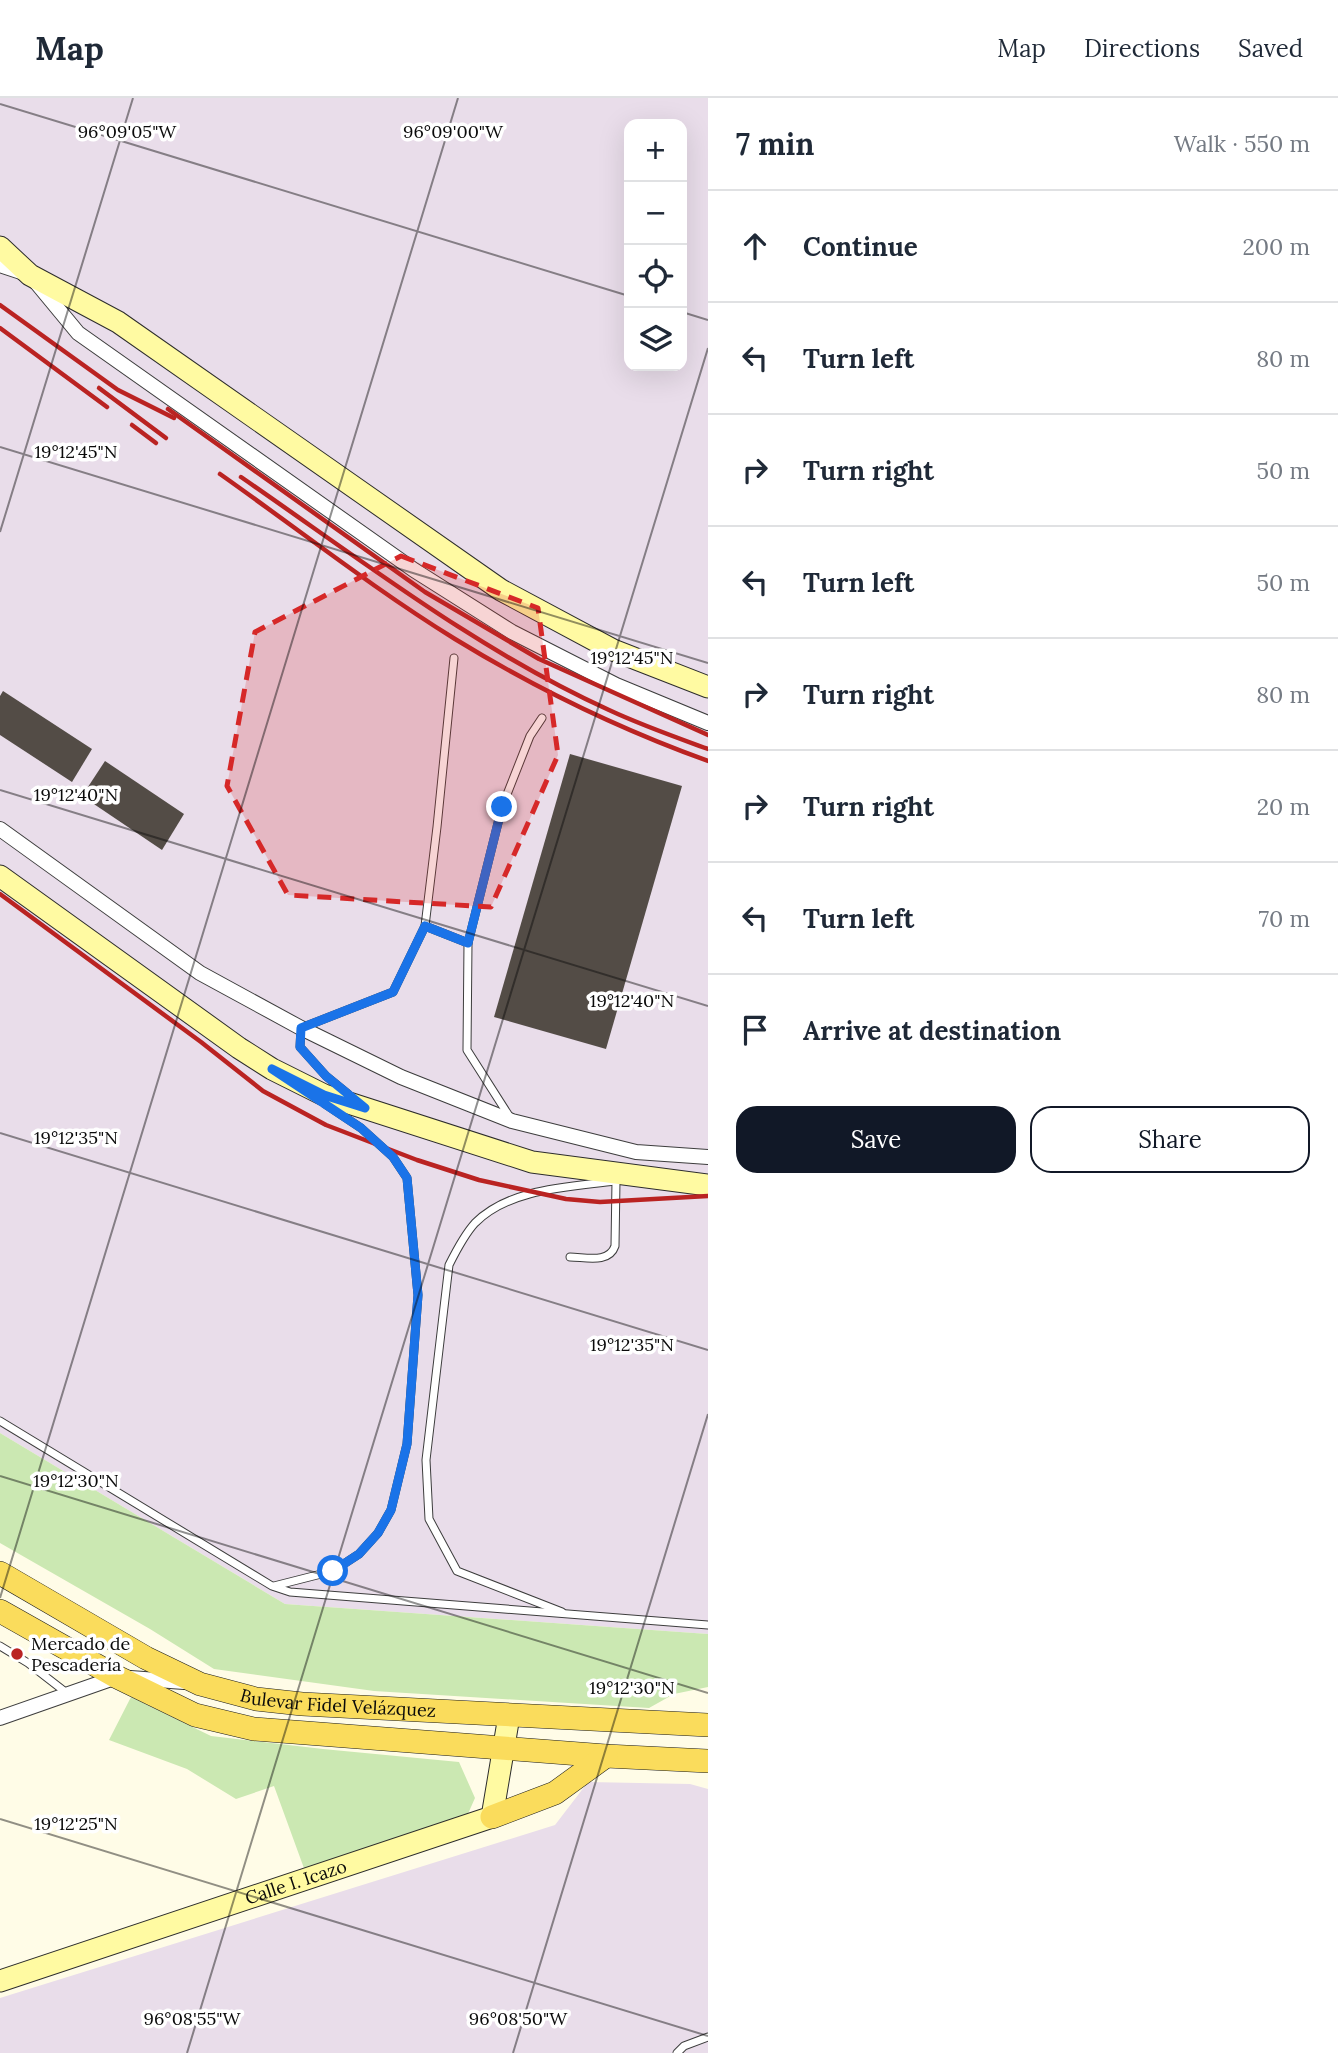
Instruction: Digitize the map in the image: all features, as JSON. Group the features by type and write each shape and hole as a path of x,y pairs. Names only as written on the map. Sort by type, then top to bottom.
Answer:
{"main road":[{"name":"Bulevar Fidel Velázquez","path":"0,1573 146,1658 200,1684 256,1699 509,1716 708,1725"},
{"name":"Bulevar Fidel Velázquez","path":"0,1611 117,1677 195,1715 254,1729 708,1762"},
{"path":"492,1817 555,1793 606,1756"}],"street":[{"path":"0,247 30,275 78,333 414,570 512,632 616,685 708,723"},
{"path":"0,265 30,275 118,322 501,590 613,650 708,687"},
{"path":"0,829 200,973 301,1028 401,1077 512,1121 636,1152 708,1157"},
{"path":"0,876 239,1048 272,1069 324,1095 532,1162 708,1185"},
{"path":"1,1716 117,1677 200,1684"},
{"path":"492,1817 509,1716"},
{"path":"682,1724 708,1716"},
{"path":"662,1759 708,1769"},
{"name":"Calle I. Icazo","path":"0,1981 492,1817"}],"lane":[{"path":"365,1108 326,1076 300,1047 301,1028 393,992 425,926 454,658"},
{"path":"512,1121 467,1051 468,943 502,807 530,736 542,718"},
{"path":"425,926 468,943"},
{"path":"272,1069 361,1128 393,1157 407,1178 418,1295 407,1444 391,1510 378,1533 359,1554 333,1571 272,1586"},
{"path":"569,1615 457,1571 429,1518 426,1460 449,1265 460,1243 475,1223 514,1198 646,1177"},
{"path":"570,1257 607,1258 613,1254 616,1181"},
{"path":"0,1421 272,1586 290,1592 708,1625"},
{"path":"0,1646 29,1663 68,1694"},
{"path":"677,2053 684,2046 708,2037"}],"highlighted area":[{"path":"401,556 538,608 558,755 491,907 288,895 227,786 255,632"}],"shaded area":[{"path":"0,98 708,98 708,1634 285,1604 0,1433"},
{"path":"588,1782 690,1784 708,1789 708,2053 0,2053 0,1998 555,1825"}],"green space":[{"path":"0,1433 285,1604 708,1634 708,1687 674,1694 649,1708 374,1691 214,1669 0,1543"},
{"path":"131,1697 211,1736 459,1762 475,1798 467,1816 305,1871 274,1786 236,1799 187,1769 109,1740"}],"building":[{"path":"3,691 92,749 72,782 0,735 0,696"},
{"path":"570,754 682,786 606,1049 494,1017"},
{"path":"105,761 184,814 162,850 82,796"}],"railway":[{"path":"0,305 118,390 174,418"},
{"path":"0,328 107,407"},
{"path":"99,388 166,438"},
{"path":"168,409 425,592 539,659 708,735"},
{"path":"132,425 156,443"},
{"path":"220,474 395,600 485,657 610,721 708,761"},
{"path":"241,477 420,602 513,660 609,710 708,749"},
{"path":"0,894 263,1091 326,1125 417,1160 479,1180 566,1199 600,1202 708,1196"}],"place":[{"name":"Mercado de Pescadería","path":"17,1654"}],"route":[{"path":"333,1571 359,1554 378,1533 391,1510 407,1444 418,1295 407,1178 393,1157 361,1128 272,1069 324,1095 365,1108 326,1076 300,1047 301,1028 393,992 425,926 468,943 502,807"}]}
